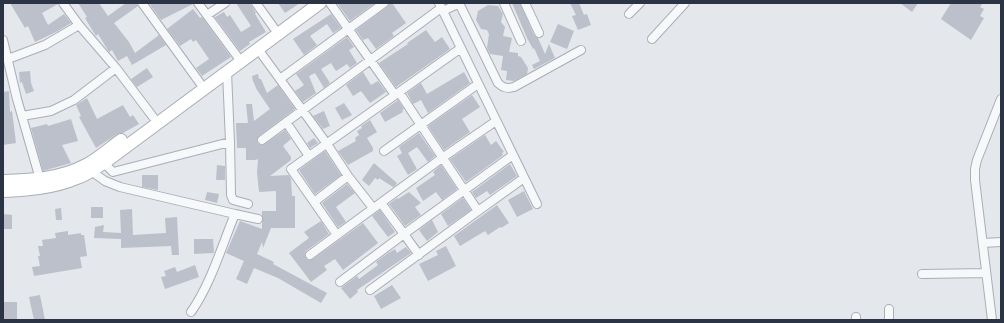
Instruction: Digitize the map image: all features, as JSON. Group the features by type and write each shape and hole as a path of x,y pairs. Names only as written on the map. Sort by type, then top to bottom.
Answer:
{"main road":[{"path":"3,181 40,180 63,174 86,165 308,3"},
{"path":"3,191 55,186 78,178 91,171 104,163 320,3"}],"street":[{"path":"63,3 79,25 116,68 153,117"},
{"path":"142,3 200,83"},
{"path":"198,3 237,56"},
{"path":"207,15 225,3"},
{"path":"256,3 274,28"},
{"path":"330,3 420,124 478,211"},
{"path":"280,80 384,3"},
{"path":"262,140 441,7 459,3 498,83 502,87 514,87 582,50"},
{"path":"504,3 521,41"},
{"path":"525,3 539,33"},
{"path":"629,14 640,3"},
{"path":"652,39 685,3"},
{"path":"441,7 537,204"},
{"path":"8,59 45,45 79,25"},
{"path":"3,40 40,180"},
{"path":"337,235 291,169 461,48"},
{"path":"258,49 303,110 348,176 373,208"},
{"path":"22,116 51,110 74,100 116,68"},
{"path":"226,72 231,195 233,200 248,204"},
{"path":"384,151 478,84"},
{"path":"992,320 975,180 975,169 977,160 1000,104"},
{"path":"310,255 442,158 496,121"},
{"path":"286,122 309,156"},
{"path":"104,163 113,172 230,142"},
{"path":"340,282 513,155"},
{"path":"91,171 105,181 120,187 258,220"},
{"path":"314,202 348,176"},
{"path":"370,290 524,178"},
{"path":"381,203 419,255"},
{"path":"191,312 199,301 205,288 235,214"},
{"path":"983,243 1001,242"},
{"path":"922,274 986,273"},
{"path":"889,309 889,320"}],"building":[{"path":"10,3 58,3 42,13 48,25 64,14 71,23 35,42 28,26 25,28"},
{"path":"78,3 99,3 108,16 126,3 137,3 138,6 114,23 129,42 135,53 159,35 166,45 132,65 127,56 118,61 112,50 109,52 98,34 96,36"},
{"path":"149,3 193,3 193,4 161,20"},
{"path":"236,3 250,3 266,32 249,42 250,44 240,51 215,17 224,12 227,17 230,15 241,32 251,26"},
{"path":"278,3 300,3 285,13"},
{"path":"337,3 375,3 350,21"},
{"path":"389,3 392,3 406,23 392,33 394,36 376,49 368,38 363,40 356,30 387,7"},
{"path":"512,3 520,3 534,35 538,38 545,54 549,44 555,58 534,69 532,65 540,61 527,38"},
{"path":"570,3 579,3 584,15 587,14 591,25 578,30 572,16 576,15"},
{"path":"900,3 918,3 912,12"},
{"path":"951,3 983,3 980,7 984,9 980,16 984,18 971,40 941,19"},
{"path":"488,5 498,6 503,14 501,22 505,27 503,36 512,38 509,52 518,53 518,56 521,57 528,68 527,74 514,81 506,80 507,71 501,70 503,56 490,54 487,48 489,34 487,30 481,29 476,20 478,11"},
{"path":"193,9 200,18 202,17 231,57 202,76 196,68 209,59 196,40 193,42 191,39 180,46 167,29"},
{"path":"331,14 341,28 333,33 327,24 310,36 317,45 304,55 293,39"},
{"path":"558,24 574,31 567,49 550,42"},
{"path":"426,30 435,42 442,37 450,49 396,87 379,63"},
{"path":"347,37 354,47 349,50 357,63 350,68 347,64 336,71 331,63 321,69 330,83 324,88 315,73 309,76 316,93 303,102 295,91 304,85 296,74"},
{"path":"147,68 153,77 137,87 131,79"},
{"path":"30,71 31,83 34,91 26,94 22,82 20,83 19,72"},
{"path":"363,72 371,85 378,81 386,92 370,103 361,91 353,96 346,85"},
{"path":"464,72 470,83 428,113 421,100 413,104 407,93 421,83 427,94"},
{"path":"258,74 259,79 261,79 267,93 278,85 295,109 259,136 257,140 258,144 263,145 285,130 291,139 283,146 291,157 291,160 270,176 289,175 291,179 292,196 295,196 295,228 271,228 263,248 262,242 257,254 274,262 273,264 327,293 321,303 278,278 254,268 247,284 236,279 244,261 226,253 240,221 262,229 262,211 276,211 276,191 259,192 257,173 258,159 246,160 246,148 237,148 236,123 248,123 246,104 252,104 254,121 270,109 257,90 253,81 252,76"},
{"path":"9,91 10,112 12,111 16,143 3,145 3,92"},
{"path":"472,95 480,107 462,119 470,132 444,150 428,126"},
{"path":"87,98 97,119 123,105 130,117 133,115 139,124 123,133 117,134 96,148 79,117 81,116 76,105"},
{"path":"398,100 404,109 402,110 403,112 385,122 380,113"},
{"path":"344,103 352,115 342,120 335,108"},
{"path":"324,111 330,126 323,129 313,116"},
{"path":"71,119 78,141 62,145 71,163 43,171 31,128 47,124 48,126"},
{"path":"370,120 377,132 367,138 373,148 373,151 348,165 338,151 356,141 355,138 359,135 357,131 362,128 361,126"},
{"path":"419,133 435,156 428,162 417,147 408,153 417,169 408,175 397,156 402,153 399,147"},
{"path":"485,135 491,145 496,141 504,152 502,153 503,155 466,182 450,159"},
{"path":"314,138 318,143 310,148 307,143"},
{"path":"325,151 341,175 315,194 299,170"},
{"path":"374,163 397,183 395,186 393,187 379,178 378,180 375,178 369,186 362,180"},
{"path":"510,164 517,176 490,195 487,191 476,198 472,192"},
{"path":"217,165 225,166 225,180 216,180"},
{"path":"441,165 457,189 442,200 436,192 423,201 416,188 435,175 433,172"},
{"path":"142,175 158,175 158,190 142,187"},
{"path":"347,184 355,193 336,207 346,222 338,227 322,203"},
{"path":"524,191 533,209 517,217 508,200"},
{"path":"207,192 219,194 217,203 205,200"},
{"path":"409,192 421,203 415,207 421,215 405,226 389,204"},
{"path":"463,198 471,210 448,226 441,214"},
{"path":"497,205 509,223 488,235 485,231 460,246 454,236"},
{"path":"91,207 103,207 103,218 91,218"},
{"path":"61,208 62,220 56,220 55,209"},
{"path":"132,209 133,235 166,233 165,218 177,217 179,255 172,255 171,246 121,248 121,239 94,238 95,227 104,225 103,232 121,233 120,210"},
{"path":"380,210 395,232 388,237 372,216"},
{"path":"3,214 12,215 12,229 3,229"},
{"path":"432,220 438,232 427,241 419,230"},
{"path":"321,221 329,234 306,251 305,256 308,260 313,259 363,223 378,243 343,270 335,259 324,266 327,270 311,282 289,253 309,238 304,232"},
{"path":"68,231 68,235 81,233 81,235 84,235 87,256 80,257 82,268 34,276 32,267 40,266 38,246 43,246 42,240 56,238 55,233"},
{"path":"194,239 213,239 214,253 194,254"},
{"path":"446,246 456,266 428,281 419,264 438,255 436,251"},
{"path":"406,247 411,253 357,290 358,292 350,299 341,288 357,276 359,279 378,265 376,262 388,253 395,249 397,253"},
{"path":"195,265 199,277 165,289 161,277 166,276 164,271 175,267 177,272"},
{"path":"392,285 401,298 381,309 374,296"},
{"path":"40,295 45,320 34,320 29,297"},
{"path":"3,302 17,302 17,319 4,319"}]}
